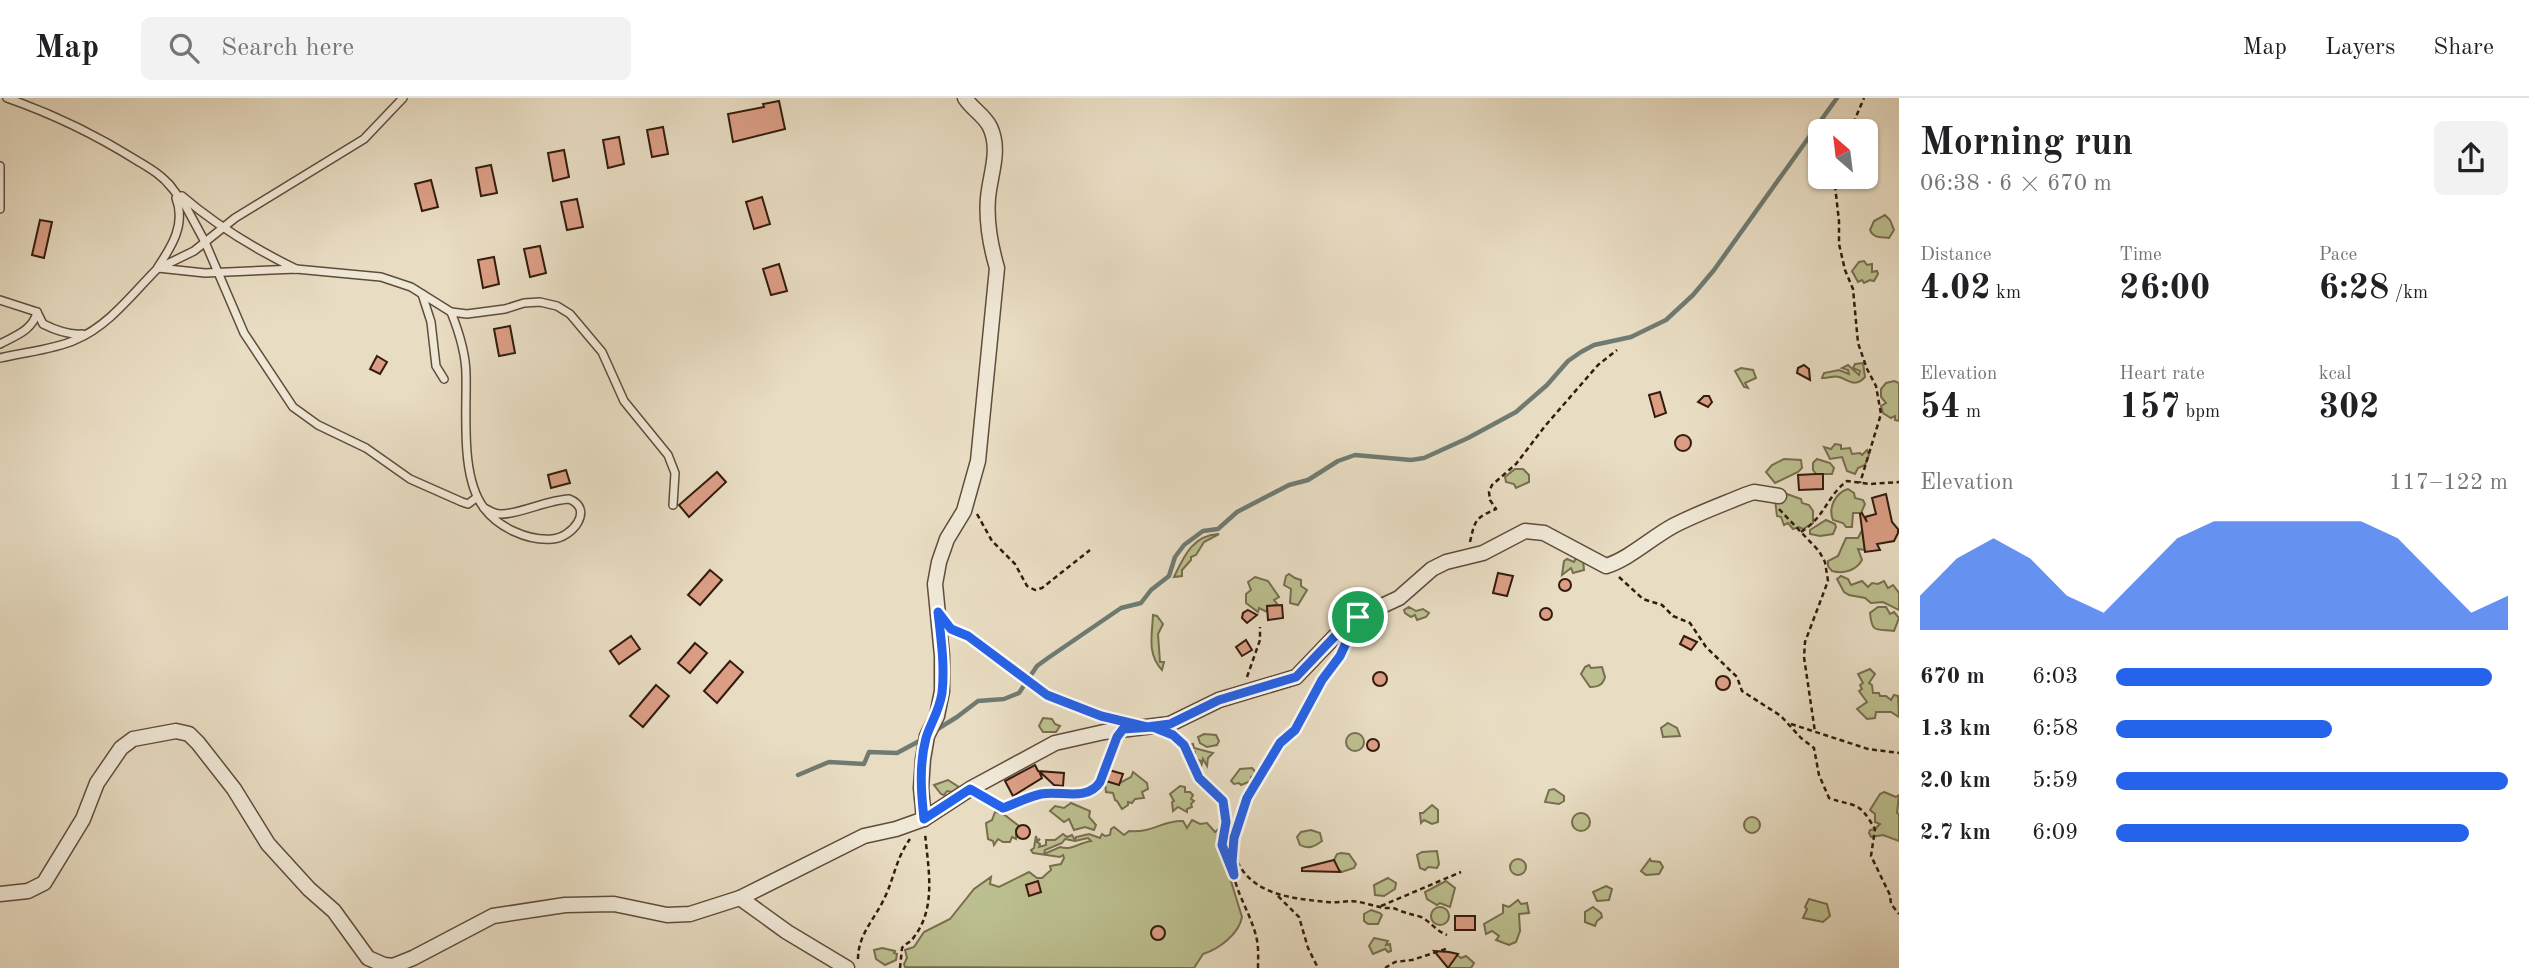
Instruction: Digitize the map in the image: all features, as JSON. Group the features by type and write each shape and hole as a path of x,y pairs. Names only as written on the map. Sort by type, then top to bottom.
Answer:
{"street":[{"path":"924,819 921,788 923,759 927,736 937,716 942,691 942,656 935,584 947,539 964,511 978,461 997,268 988,238 988,197 994,165 994,142 990,128 965,98"},
{"path":"0,894 28,891 44,883 83,819 97,783 121,747 133,739 176,731 189,734 198,743 234,789 268,844 309,889 334,911 368,958 384,965 393,966 413,958 493,916 565,905 614,904 667,915 690,914 740,898 864,836 924,819 970,789 1055,743 1118,724 1153,727 1170,724 1219,700 1296,677 1339,632 1358,617 1399,598 1432,569 1483,553 1525,531 1544,533 1606,566 1617,563 1676,524 1745,495 1772,495"},
{"path":"740,898 787,932 847,968"}],"lane":[{"path":"8,98 30,105 108,143 160,175 222,227 296,269"},
{"path":"158,268 194,251 222,227 364,139 403,98"},
{"path":"0,166 0,208"},
{"path":"169,184 185,205 205,242 244,333 293,407 317,425 366,448 410,479 461,502 468,504 476,498"},
{"path":"0,358 74,341 88,334 103,323 158,268 171,248 180,221 180,207 169,184"},
{"path":"158,268 217,272 296,269 381,277 411,287 451,312 467,314 540,302 557,306 570,314 602,352 624,401 668,455 676,473 673,505"},
{"path":"422,293 431,322 436,366 444,379"},
{"path":"0,300 37,312 43,324 74,335 88,334"},
{"path":"0,344 28,328 35,320 37,312"},
{"path":"451,312 464,350 466,439 476,498 492,519 509,529 530,536 552,539 573,531 580,515 579,506 569,499 555,500 509,514 494,513 484,508"}],"path":[{"path":"1855,119 1864,98"},
{"path":"1835,189 1839,244 1853,289 1858,343 1876,386 1881,414 1860,483"},
{"path":"1455,560 1468,545 1476,520 1496,509 1490,500 1492,485 1516,464 1598,365 1617,350"},
{"path":"1800,533 1817,521 1837,489 1847,481 1899,482"},
{"path":"968,495 992,541 1015,564 1027,586 1035,590 1042,589 1090,550"},
{"path":"1772,495 1800,533 1819,551 1825,562 1828,581 1805,642 1804,657 1815,732"},
{"path":"1606,566 1643,599 1662,605 1673,616 1690,623 1706,648 1737,677 1742,691 1751,699 1765,704 1814,748 1819,775 1829,798 1856,804 1863,809 1875,829 1871,856 1887,888 1891,904 1899,914"},
{"path":"938,612 951,629 968,636 1047,695 1118,724 1117,737 1100,782 1087,792 1042,794 1003,808 970,789"},
{"path":"1248,692 1248,670 1260,640 1260,627"},
{"path":"1258,968 1256,935 1237,890 1234,875 1234,838 1247,798 1280,743 1295,730 1345,644"},
{"path":"1789,724 1867,749 1899,753"},
{"path":"1153,727 1173,735 1184,745 1199,778 1223,801 1226,822 1222,845 1234,875"},
{"path":"858,967 859,944 883,902 898,854 924,819"},
{"path":"900,968 902,948 916,935 924,922 929,904 930,882 924,819"},
{"path":"1233,850 1238,864 1252,882 1277,894 1326,902 1359,902 1420,917 1438,932 1447,935"},
{"path":"1379,907 1461,872"},
{"path":"1277,894 1299,917 1308,948 1318,968"},
{"path":"1385,968 1395,962 1412,960 1446,949"}],"green space":[{"path":"1885,215 1894,230 1889,238 1875,236 1870,230 1874,221"},
{"path":"1864,261 1867,265 1872,264 1872,272 1877,271 1874,281 1858,282 1852,271 1859,262"},
{"path":"1863,363 1865,377 1858,382 1837,377 1822,378 1824,373 1839,370 1849,374 1848,370 1842,368 1848,365 1859,375 1860,371 1853,368 1855,364"},
{"path":"1741,368 1753,370 1756,378 1745,383 1748,388 1744,387 1735,371"},
{"path":"1886,383 1899,383 1899,421 1895,420 1895,416 1891,418 1883,413 1881,406 1886,403 1881,397 1881,389"},
{"path":"1835,444 1841,445 1841,449 1850,448 1852,454 1862,455 1867,450 1869,455 1865,465 1858,468 1855,474 1847,471 1842,457 1830,459 1824,447 1831,449"},
{"path":"1784,459 1801,460 1802,468 1775,483 1766,472 1772,465"},
{"path":"1817,459 1830,463 1834,468 1832,474 1816,474 1813,463"},
{"path":"1515,469 1523,469 1529,475 1529,482 1516,488 1514,484 1506,482 1505,477"},
{"path":"1848,489 1854,493 1855,498 1863,500 1865,504 1861,513 1853,513 1852,527 1833,520 1832,515 1836,497"},
{"path":"1784,493 1809,505 1813,511 1813,523 1803,529 1793,529 1788,523 1784,525 1781,517 1777,516 1775,500"},
{"path":"1826,520 1835,524 1833,534 1810,534 1810,530"},
{"path":"1862,530 1865,550 1858,549 1862,560 1849,571 1832,571 1828,561 1838,556 1846,538 1858,538"},
{"path":"1219,534 1204,542 1182,570 1182,576 1174,577 1190,548 1202,538"},
{"path":"1576,558 1583,560 1584,570 1573,573 1571,568 1562,575 1564,561 1567,559 1574,562"},
{"path":"1289,574 1301,580 1301,586 1307,590 1298,605 1290,603 1291,589 1284,585"},
{"path":"1841,576 1848,579 1851,585 1862,581 1868,587 1872,583 1884,581 1888,588 1893,585 1899,593 1899,610 1883,602 1871,603 1865,598 1849,595 1844,592 1837,579"},
{"path":"1255,577 1268,581 1279,597 1274,600 1278,605 1267,606 1267,612 1259,608 1258,612 1246,603 1246,594 1251,590 1248,582"},
{"path":"1409,607 1416,611 1423,609 1429,613 1417,620 1415,615 1411,617 1405,613 1404,610"},
{"path":"1878,607 1886,607 1890,614 1894,612 1899,618 1894,631 1873,627 1870,613"},
{"path":"1153,615 1163,624 1158,634 1160,662 1164,662 1162,670 1152,651"},
{"path":"1589,665 1591,668 1602,667 1605,677 1600,685 1590,687 1581,674"},
{"path":"1870,669 1875,674 1869,683 1873,693 1879,693 1891,700 1894,695 1898,696 1899,717 1891,712 1876,712 1875,718 1867,719 1857,709 1867,702 1859,691 1863,683 1858,674"},
{"path":"1043,718 1052,719 1060,726 1056,732 1043,732 1039,726"},
{"path":"1668,723 1677,728 1680,736 1663,737 1661,728"},
{"path":"1355,733 1361,736 1364,742 1361,748 1355,751 1349,748 1346,742 1349,736"},
{"path":"1204,734 1216,735 1219,741 1217,745 1207,747 1200,743 1198,737"},
{"path":"1193,744 1194,748 1213,753 1208,758 1207,766 1203,759 1201,767 1201,761 1195,759 1195,752 1191,753 1188,749 1188,745"},
{"path":"1252,768 1257,774 1251,777 1251,781 1241,785 1231,781 1240,769"},
{"path":"1133,772 1147,783 1148,789 1142,792 1144,798 1128,802 1122,809 1113,793 1106,792 1105,783 1108,781 1118,784 1131,777"},
{"path":"948,780 959,787 952,792 941,794 934,785"},
{"path":"1180,786 1193,795 1192,807 1187,809 1187,812 1178,807 1173,811 1174,801 1170,794"},
{"path":"1554,789 1564,796 1564,801 1559,804 1545,802 1549,790"},
{"path":"1884,792 1896,797 1899,795 1899,841 1883,835 1871,837 1869,833 1880,824 1875,822 1875,814 1870,810"},
{"path":"1071,803 1090,811 1089,817 1096,825 1094,830 1085,827 1074,830 1069,819 1064,822 1050,811 1055,806 1064,808"},
{"path":"1432,805 1438,810 1438,822 1432,824 1424,820 1421,823 1420,813"},
{"path":"995,812 1002,813 1019,826 1016,839 1012,837 1010,842 1003,842 998,839 994,845 993,841 988,839 986,823 992,820"},
{"path":"1581,813 1587,816 1590,822 1587,828 1581,831 1575,828 1572,822 1575,816"},
{"path":"1752,817 1758,819 1758,831 1752,833 1746,831 1744,825 1746,819"},
{"path":"1192,820 1200,824 1207,823 1215,832 1223,825 1219,831 1219,842 1242,917 1233,935 1222,945 1203,954 1194,968 905,967 905,950 914,947 924,932 950,919 974,889 991,877 990,884 999,887 1029,872 1042,878 1051,870 1050,866 1061,864 1063,855 1060,857 1033,853 1031,850 1034,848 1036,836 1037,840 1040,839 1037,842 1039,847 1046,845 1046,840 1055,840 1063,834 1067,837 1072,835 1075,840 1076,837 1089,834 1100,838 1102,834 1110,835 1114,827 1124,835 1129,831 1145,830 1176,821 1183,821 1187,828","holes":["1088,838 1091,841 1072,847 1060,847 1044,854 1045,850 1065,839 1075,841"]},
{"path":"1311,830 1320,833 1322,841 1309,847 1300,845 1297,837 1301,832"},
{"path":"1437,851 1437,868 1420,868 1417,855"},
{"path":"1337,854 1349,854 1356,864 1354,868 1342,872 1338,870 1334,860"},
{"path":"1518,859 1524,861 1524,873 1518,875 1512,873 1510,867 1512,861"},
{"path":"1650,859 1660,862 1663,867 1659,874 1646,875 1641,871"},
{"path":"1388,878 1396,883 1395,889 1384,896 1375,895 1374,885"},
{"path":"1446,881 1455,888 1450,907 1440,903 1437,905 1427,899 1425,892"},
{"path":"1606,886 1612,889 1609,900 1597,901 1593,892"},
{"path":"1809,899 1827,904 1830,916 1823,922 1803,918"},
{"path":"1518,900 1521,904 1527,903 1529,913 1519,914 1520,931 1516,942 1509,945 1496,940 1499,936 1492,931 1486,934 1484,924 1503,913 1503,905 1509,907"},
{"path":"1440,907 1446,910 1449,916 1446,922 1440,925 1434,922 1431,916 1434,910"},
{"path":"1593,907 1602,917 1595,926 1585,922 1585,912"},
{"path":"1371,910 1382,915 1378,924 1364,921 1364,914"},
{"path":"1374,938 1388,941 1386,945 1390,944 1391,951 1385,949 1373,954 1369,946"},
{"path":"882,948 895,951 896,960 885,965 876,959 874,950"},
{"path":"1457,955 1461,958 1466,956 1474,963 1471,968 1447,968"}],"building":[{"path":"779,101 785,129 733,142 728,114 764,107 763,104"},
{"path":"663,127 668,154 652,157 647,130"},
{"path":"619,137 624,164 608,168 603,140"},
{"path":"564,150 569,177 553,181 548,153"},
{"path":"491,165 497,193 481,196 476,168"},
{"path":"431,180 438,207 422,211 415,184"},
{"path":"762,197 770,224 754,229 746,202"},
{"path":"577,199 583,227 567,230 561,202"},
{"path":"40,220 52,222 44,258 32,255"},
{"path":"540,246 546,273 530,277 524,249"},
{"path":"494,257 499,284 483,288 478,260"},
{"path":"779,264 787,291 771,295 763,269"},
{"path":"510,326 515,353 499,356 494,329"},
{"path":"377,356 387,362 380,374 370,369"},
{"path":"1804,365 1809,369 1810,380 1797,373 1798,368"},
{"path":"1660,392 1666,413 1655,417 1649,395"},
{"path":"1704,396 1709,396 1712,402 1708,407 1698,402"},
{"path":"1683,435 1691,443 1683,451 1675,443"},
{"path":"566,470 570,483 551,488 548,475"},
{"path":"717,472 726,482 689,517 679,505"},
{"path":"1823,474 1823,489 1799,490 1798,475"},
{"path":"1886,494 1892,522 1898,533 1894,541 1877,544 1880,550 1865,552 1860,514 1862,513 1867,522 1865,517 1876,514 1872,498"},
{"path":"710,570 722,580 700,605 688,595"},
{"path":"1498,573 1513,576 1507,596 1493,593"},
{"path":"1565,579 1571,585 1565,591 1559,585"},
{"path":"1282,605 1283,618 1268,620 1267,606"},
{"path":"1541,609 1551,609 1551,619 1541,619"},
{"path":"1248,610 1257,615 1247,623 1242,618 1243,613"},
{"path":"631,636 640,649 619,664 610,651"},
{"path":"1684,636 1697,642 1691,650 1680,644"},
{"path":"1246,640 1252,650 1242,656 1236,647"},
{"path":"695,643 707,653 690,673 678,663"},
{"path":"730,661 743,672 717,703 704,691"},
{"path":"1380,672 1385,674 1385,684 1380,686 1375,684 1373,679 1375,674"},
{"path":"1723,676 1728,678 1728,688 1723,690 1718,688 1716,683 1718,678"},
{"path":"656,685 669,696 643,727 630,716"},
{"path":"1368,740 1378,740 1378,750 1368,750"},
{"path":"1035,765 1042,778 1013,796 1005,781"},
{"path":"1109,770 1123,774 1119,785 1106,781"},
{"path":"1039,771 1064,773 1063,786 1054,785"},
{"path":"1020,825 1026,825 1030,832 1026,839 1020,839 1016,835 1016,829"},
{"path":"1334,860 1340,872 1302,871 1302,868"},
{"path":"1038,881 1041,892 1029,896 1026,885"},
{"path":"1455,916 1475,916 1475,930 1455,930"},
{"path":"1158,926 1163,928 1163,938 1158,940 1153,938 1151,933 1153,928"},
{"path":"1434,951 1449,952 1458,954 1448,968"}],"waterway":[{"path":"936,730 978,701 1004,699 1019,693 1037,666 1121,608 1141,603 1151,590 1169,576 1175,557 1184,545 1203,531 1218,529 1237,512 1355,455 1411,460 1424,458 1468,438 1516,412 1547,385 1568,361 1581,352 1594,345 1631,337 1666,320 1693,295 1714,270 1837,98"},
{"path":"798,775 829,762 864,764 869,752 897,753 923,739"}],"route":[{"path":"938,612 951,629 968,636 1047,695 1101,716 1147,727 1170,724 1219,700 1296,677 1339,632 1358,617 1340,656 1322,680 1295,730 1280,743 1247,798 1234,838 1234,875 1222,845 1226,822 1223,801 1199,778 1178,738 1153,727 1123,729 1117,737 1110,760 1103,769 1100,782 1087,792 1042,794 1003,808 970,789 924,819 921,788 923,759 927,736 937,716 942,691 938,612"}]}
